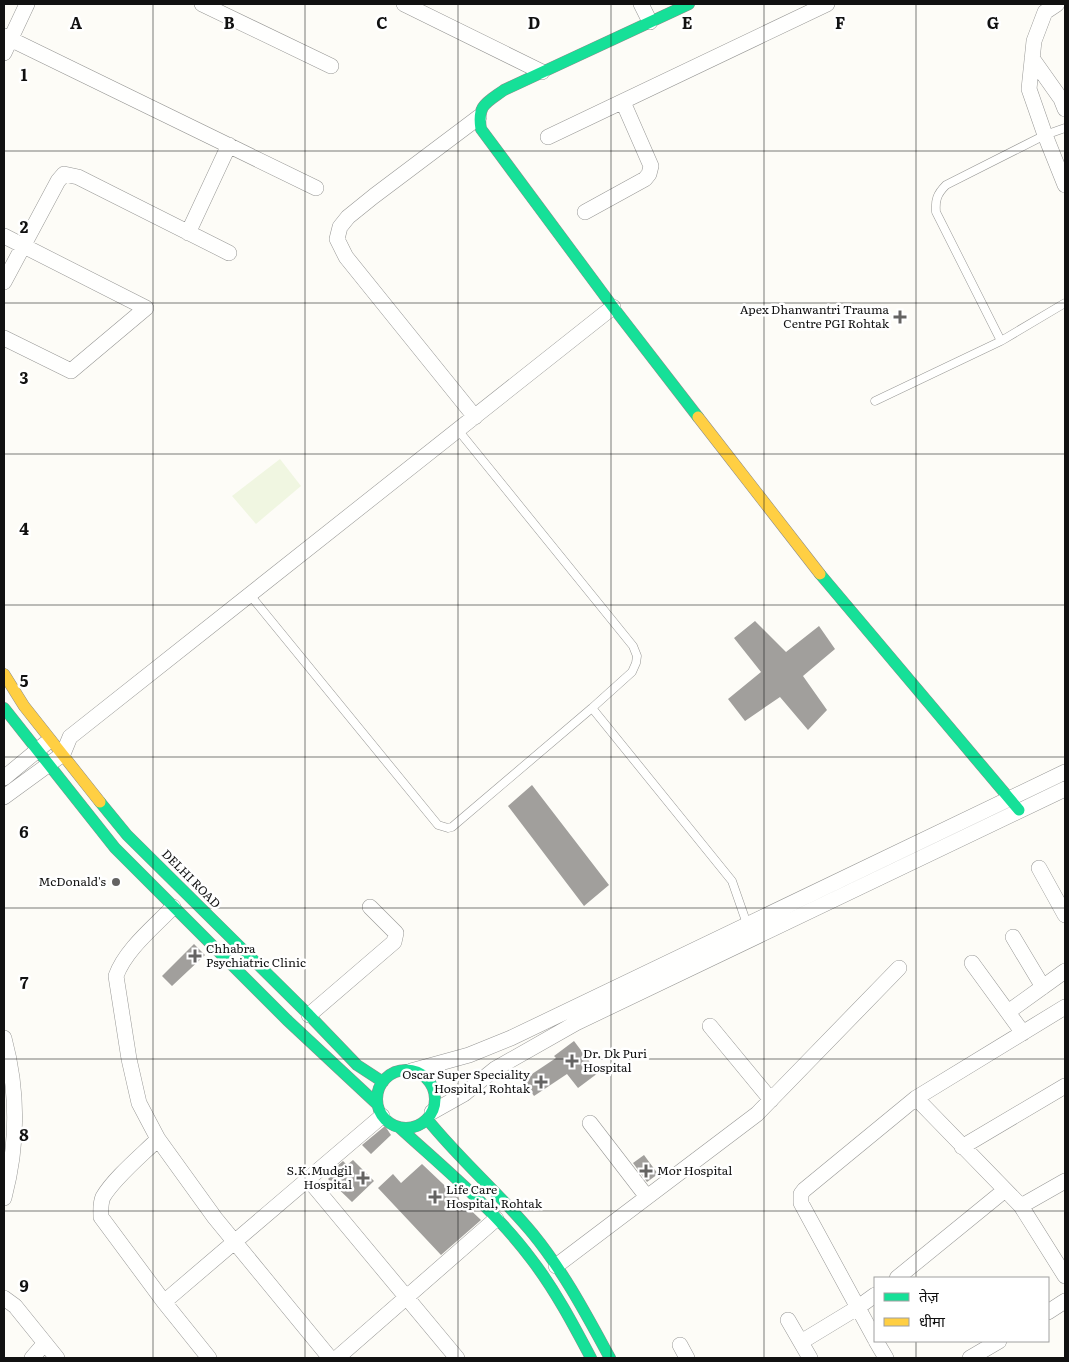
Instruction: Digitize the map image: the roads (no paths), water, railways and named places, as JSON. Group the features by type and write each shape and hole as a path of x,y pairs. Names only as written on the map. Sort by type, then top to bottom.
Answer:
{"main road":[{"path":"689,4 504,90 485,105 479,117 482,130 613,307 813,566 1020,810"},
{"name":"DELHI ROAD","path":"4,674 24,706 127,835 357,1065 383,1082"},
{"path":"4,708 116,848 173,907 380,1110 388,1122 400,1128 509,1232 537,1267 569,1315 591,1358"},
{"path":"380,1110 377,1095 383,1082 393,1073 411,1071 427,1079 432,1087 434,1104 429,1116 421,1124 411,1128 400,1128"},
{"path":"429,1116 442,1139 521,1220 556,1266 582,1306 610,1358"}],"street":[{"path":"27,4 6,43 228,145 316,188"},
{"path":"202,4 331,66"},
{"path":"404,4 542,72"},
{"path":"641,4 650,22"},
{"path":"548,137 827,4"},
{"path":"1047,7 1034,41 1029,89 1065,184"},
{"path":"1032,58 1061,99 1065,108"},
{"path":"585,212 644,179 651,170 651,166 623,102"},
{"path":"475,417 346,258 338,239 340,227 348,217 479,117"},
{"path":"188,233 228,145"},
{"path":"4,282 58,181 64,174 78,177 229,253"},
{"path":"4,236 146,308 71,371 4,338"},
{"path":"4,778 51,740 70,737 613,307"},
{"path":"4,797 63,754 70,737"},
{"path":"429,1116 464,1094 496,1069 576,1023 889,863 1009,798 1065,772"},
{"path":"411,1071 470,1055 511,1038 748,924 889,863 1020,810 1065,788"},
{"path":"1038,868 1065,915"},
{"path":"173,907 127,955 120,964 116,976 139,1103 158,1139 215,1218 330,1358"},
{"path":"309,1015 394,942 396,933 370,907"},
{"path":"1013,937 1043,987"},
{"path":"972,963 1023,1033"},
{"path":"556,1266 757,1114 899,968"},
{"path":"1008,1012 1065,971"},
{"path":"874,1336 801,1203 801,1194 916,1098 1065,1007"},
{"path":"710,1026 771,1100"},
{"path":"4,1038 11,1064 16,1128 4,1198"},
{"path":"962,1147 1065,1086"},
{"path":"916,1098 1020,1206 1065,1276"},
{"path":"164,1302 308,1179 380,1110"},
{"path":"590,1123 647,1197"},
{"path":"158,1139 115,1182 104,1197 101,1206 101,1217 208,1358"},
{"path":"308,1179 457,1358"},
{"path":"1020,1206 1065,1180"},
{"path":"898,1277 1005,1190"},
{"path":"337,1358 496,1219"},
{"path":"801,1342 858,1308 874,1295"},
{"path":"4,1298 15,1306 56,1358"},
{"path":"1049,1311 1065,1301"},
{"path":"788,1320 810,1358"},
{"path":"877,1342 886,1358"},
{"path":"970,1358 997,1342"},
{"path":"32,1358 45,1343"}],"lane":[{"path":"1001,341 936,212 938,192 946,185 1045,135 1065,128"},
{"path":"875,401 1001,341 1065,303"},
{"path":"250,595 438,825 452,827 632,672 637,656 633,646 458,430"},
{"path":"592,708 732,881 748,924"}],"place":[{"name":"Apex Dhanwantri Trauma Centre PGI Rohtak","path":"900,317"},
{"name":"McDonald's","path":"116,882"},
{"name":"Chhabra Psychiatric Clinic","path":"195,956"},
{"name":"Dr. Dk Puri Hospital","path":"572,1061"},
{"name":"Oscar Super Speciality Hospital, Rohtak","path":"541,1082"},
{"name":"Mor Hospital","path":"646,1171"},
{"name":"S.K.Mudgil Hospital","path":"363,1178"},
{"name":"Life Care Hospital, Rohtak","path":"435,1197"}]}
